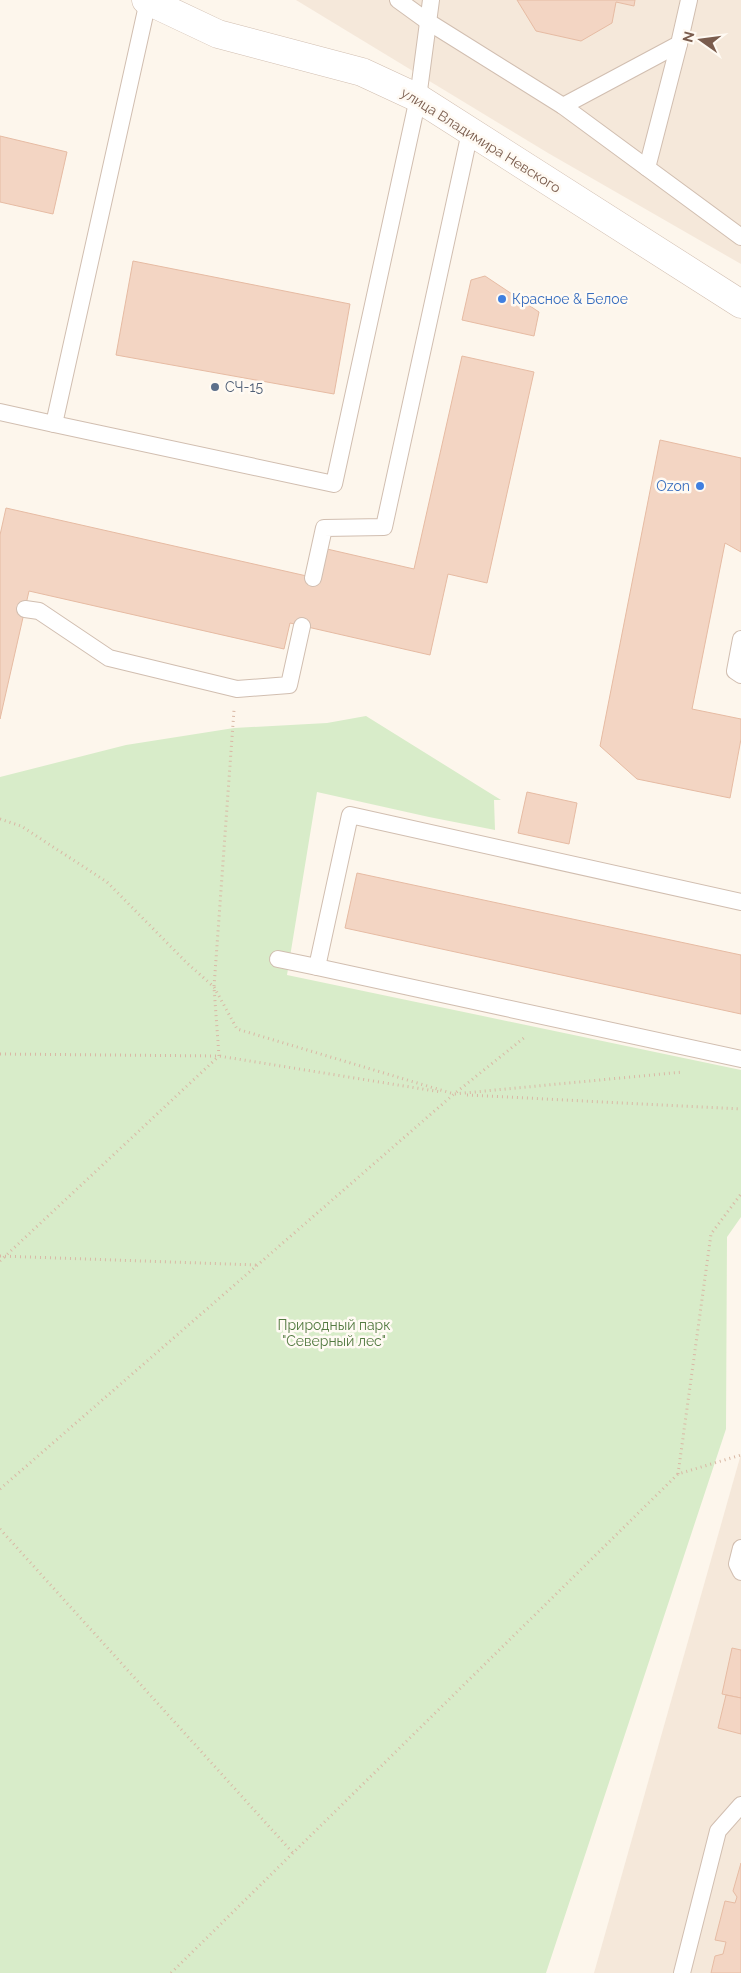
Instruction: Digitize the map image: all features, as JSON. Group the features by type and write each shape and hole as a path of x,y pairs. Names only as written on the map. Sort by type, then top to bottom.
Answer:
{"street":[{"name":"улица Владимира Невского","path":"147,1 218,34 362,72 418,98 741,304"}],"lane":[{"path":"398,0 427,21 563,106 741,238"},
{"path":"0,412 334,484 418,98 431,0"},
{"path":"647,168 689,0"},
{"path":"54,424 147,1"},
{"path":"563,106 679,44"},
{"path":"313,578 324,528 384,527 470,132"},
{"path":"25,609 38,610 109,658 237,689 289,685 302,626"},
{"path":"741,639 735,671 741,675"},
{"path":"317,967 350,815 741,902"},
{"path":"278,959 741,1059"},
{"path":"741,1548 737,1564 741,1572"},
{"path":"682,1973 718,1831 741,1805"}],"path":[{"path":"219,1056 214,987 233,716"},
{"path":"0,819 21,826 107,882 187,963 214,987 237,1029 454,1094 692,1071"},
{"path":"0,1489 454,1094 549,1018"},
{"path":"0,1054 219,1056 454,1094 741,1109"},
{"path":"0,1261 219,1056"},
{"path":"678,1474 711,1234 741,1194"},
{"path":"0,1256 258,1265"},
{"path":"171,1973 678,1474 741,1455"},
{"path":"0,1529 292,1854"}],"shaded area":[{"path":"296,0 741,0 741,264 548,153"},
{"path":"741,1454 741,1973 594,1973"}],"green space":[{"name":"Природный парк \"Северный лес\"","path":"366,716 501,800 494,800 495,830 317,792 287,975 741,1070 741,1217 727,1237 726,1429 546,1973 0,1973 0,777 126,745 234,728 327,723"}],"building":[{"path":"517,0 635,0 634,6 616,2 612,23 581,41 536,31"},
{"path":"0,136 67,152 53,214 0,202"},
{"path":"133,261 350,304 334,394 116,355"},
{"path":"485,276 539,312 534,336 462,320 471,280"},
{"path":"462,356 534,372 487,583 448,574 430,655 290,623 284,649 29,591 0,719 0,535 6,508 320,579 327,549 414,569"},
{"path":"660,440 741,458 741,552 725,543 692,709 741,719 741,739 730,798 637,779 600,746"},
{"path":"527,792 577,803 569,844 518,833"},
{"path":"357,873 741,955 741,1014 345,928"},
{"path":"732,1648 741,1650 741,1698 722,1694"},
{"path":"726,1695 741,1698 741,1734 718,1728"},
{"path":"741,1863 741,1973 711,1973 715,1956 723,1954 726,1942 715,1940 725,1901 735,1903 737,1897 733,1891"}],"place":[{"name":"Красное & Белое","path":"502,299"},
{"name":"СЧ-15","path":"215,387"},
{"name":"Ozon","path":"700,486"}]}
